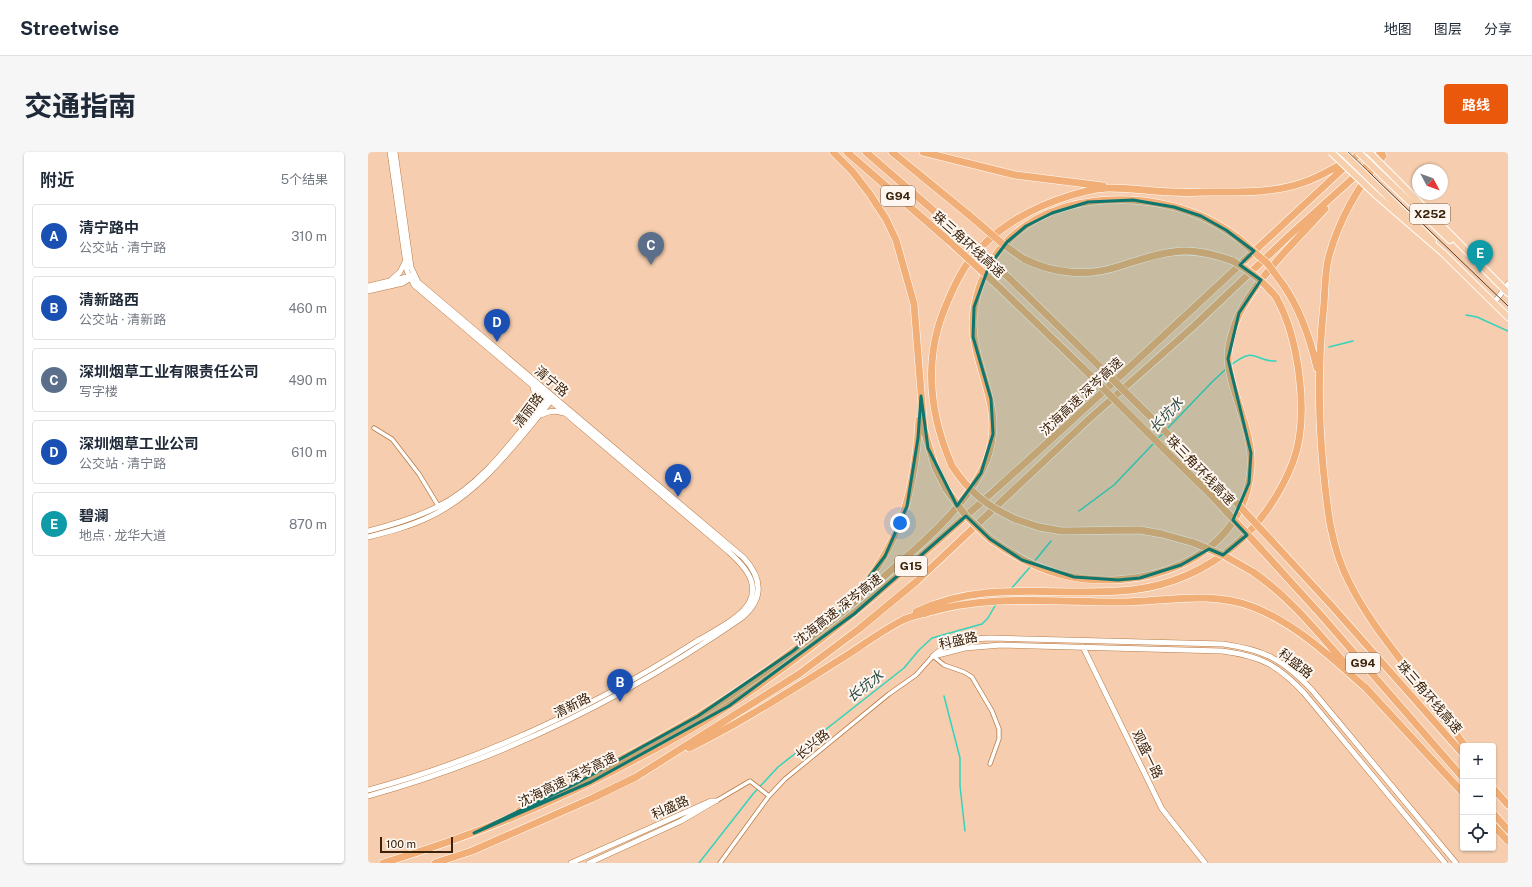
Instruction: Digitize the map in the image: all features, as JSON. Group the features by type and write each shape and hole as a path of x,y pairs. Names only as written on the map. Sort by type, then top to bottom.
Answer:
{"highway":[{"path":"832,152 852,171 869,193 886,219 896,240 914,304 924,430 928,448 946,488 966,516 990,539 1022,560 1039,568 1074,577 1096,580 1140,578 1163,572 1181,565 1207,550 1228,528 1240,506 1249,484 1251,467 1249,441 1230,373 1228,359 1233,329 1247,299 1275,264 1347,183"},
{"name":"珠三角环线高速","path":"847,152 949,241 1000,288 1082,367 1210,495 1351,648 1460,775"},
{"name":"珠三角环线高速","path":"866,152 1009,278 1220,485 1378,657 1460,751"},
{"path":"636,777 735,724 902,621 929,606 967,595 999,592 1132,590 1167,583 1187,576 1210,564 1229,551 1244,538 1272,505 1288,474 1298,445 1301,424 1299,384 1293,345 1285,314 1276,297 1269,288 1252,273 1233,261 1218,256 1201,252 1174,251 1158,254 1108,270 1096,272 1072,273 1049,269 1024,259 1004,245 892,152"},
{"path":"923,152 1015,175 1073,183 1173,192 1229,192 1278,189 1303,183 1326,173 1359,152"},
{"name":"沈海高速 深岑高速","path":"383,863 474,833 521,815 559,798 699,724 772,676 836,628 896,579 1081,413 1359,152"},
{"name":"沈海高速 深岑高速","path":"435,863 480,848 593,798 636,777 799,674 865,625 917,581 1088,420 1194,326 1292,233 1382,152"},
{"path":"1387,152 1357,192 1340,224 1329,257 1321,332 1319,376 1320,435 1328,516 1333,540 1348,582 1367,615 1463,743"},
{"path":"1134,189 1108,188 1080,193 1050,202 1024,214 1000,231 983,246 965,267 939,320 932,351 932,393 944,446 952,466 962,482 974,493 995,509 1015,519 1039,527 1062,531 1140,530 1162,534 1194,543 1225,556 1253,572 1268,582 1292,604 1368,690 1460,790"},
{"path":"474,833 582,780 698,716 731,695 830,623 862,597 916,549 961,502 975,484 991,447 993,422 991,399 973,338 972,324 974,308 980,285 989,266 1007,242 1037,220 1067,207 1088,202 1132,200 1157,204 1189,212 1213,222 1238,238 1263,260 1284,286 1299,312 1307,331 1319,376"},
{"path":"830,623 865,586 879,566 897,533 907,506 913,477 921,396"},
{"path":"902,621 957,605 1009,600 1121,602 1193,598 1245,604 1275,618 1300,634 1368,690"},
{"path":"1496,789 1507,804"},
{"path":"1496,791 1507,804"},
{"path":"1495,815 1508,830"},
{"path":"1496,828 1508,841"}],"main road":[{"name":"X252","path":"1331,152 1376,195 1443,253 1508,317"},
{"name":"X252","path":"1342,152 1425,232 1443,253"},
{"name":"X252","path":"1359,152 1440,232 1466,252"},
{"name":"X252","path":"1369,152 1466,252 1507,290"}],"street":[{"path":"390,152 406,259 411,277"},
{"name":"清宁路","path":"395,152 411,267 411,277 414,286 532,385 550,398 567,415 739,561 750,576 752,589"},
{"path":"389,281 400,272 406,259"},
{"path":"368,286 411,277"},
{"path":"368,291 394,285 411,277"},
{"name":"清宁路","path":"411,277 550,398 744,558 757,578 758,591"},
{"path":"394,285 410,286 421,291"},
{"path":"1494,303 1507,290"},
{"path":"532,385 535,390 537,400 535,416 549,411 560,412 567,415"},
{"name":"清丽路","path":"368,531 404,521 457,502 487,476 550,398"},
{"path":"374,428 392,439 419,474 440,509"},
{"name":"清丽路","path":"368,537 406,526 440,509"},
{"name":"清新路","path":"368,790 431,771 508,742 585,706 665,662 735,617 751,600 752,589"},
{"name":"清新路","path":"368,796 433,776 510,747 588,710 668,666 744,617 753,607 758,591"},
{"name":"科盛路","path":"933,656 950,645 979,639 998,638 1223,644 1264,652 1288,667 1312,690 1456,863"},
{"name":"科盛路","path":"933,656 984,645 1222,651 1248,655 1261,659 1284,673 1304,693 1445,863"},
{"name":"观盛一路","path":"1083,648 1162,809 1205,863"},
{"path":"933,656 944,665 964,672 972,677 992,711 999,729 999,739 990,764"},
{"name":"长兴路","path":"720,863 769,796 785,779 889,694 916,675 933,656"},
{"path":"716,801 750,781 769,796"},
{"name":"科盛路","path":"571,863 685,812 711,801 716,801"},
{"name":"科盛路","path":"589,863 681,821 716,801"}],"highlighted area":[{"path":"1133,200 1174,207 1201,216 1226,230 1254,251 1240,265 1261,280 1239,313 1228,359 1251,453 1249,483 1233,520 1247,535 1229,551 1223,555 1209,549 1181,565 1140,578 1118,580 1074,577 1022,560 990,539 966,516 854,614 729,706 591,782 474,833 575,784 698,716 793,651 848,605 885,556 907,506 918,438 921,396 928,448 957,506 981,473 993,434 991,399 973,337 974,307 989,266 1007,242 1026,226 1052,213 1088,202"}],"waterway":[{"name":"长坑水","path":"1466,315 1477,317 1508,331"},
{"name":"长坑水","path":"1329,347 1353,341"},
{"name":"长坑水","path":"1231,365 1239,359 1250,355 1269,361 1276,361"},
{"name":"长坑水","path":"1166,430 1227,368"},
{"name":"长坑水","path":"1158,438 1164,433"},
{"name":"长坑水","path":"1079,511 1114,485 1154,443"},
{"name":"长坑水","path":"1033,563 1051,541"},
{"name":"长坑水","path":"1011,589 1031,566"},
{"name":"长坑水","path":"699,863 753,794 778,767 904,668 919,650 932,638 982,624 988,618 996,604"},
{"path":"944,696 960,758 960,786 965,831"}],"tram line":[{"path":"1348,152 1508,306"}],"place":[{"name":"深圳烟草工业有限责任公司","path":"651,265"},
{"name":"碧澜","path":"1480,273"},
{"name":"深圳烟草工业公司","path":"497,342"},
{"name":"清宁路中","path":"678,497"},
{"name":"清新路西","path":"620,702"}]}
